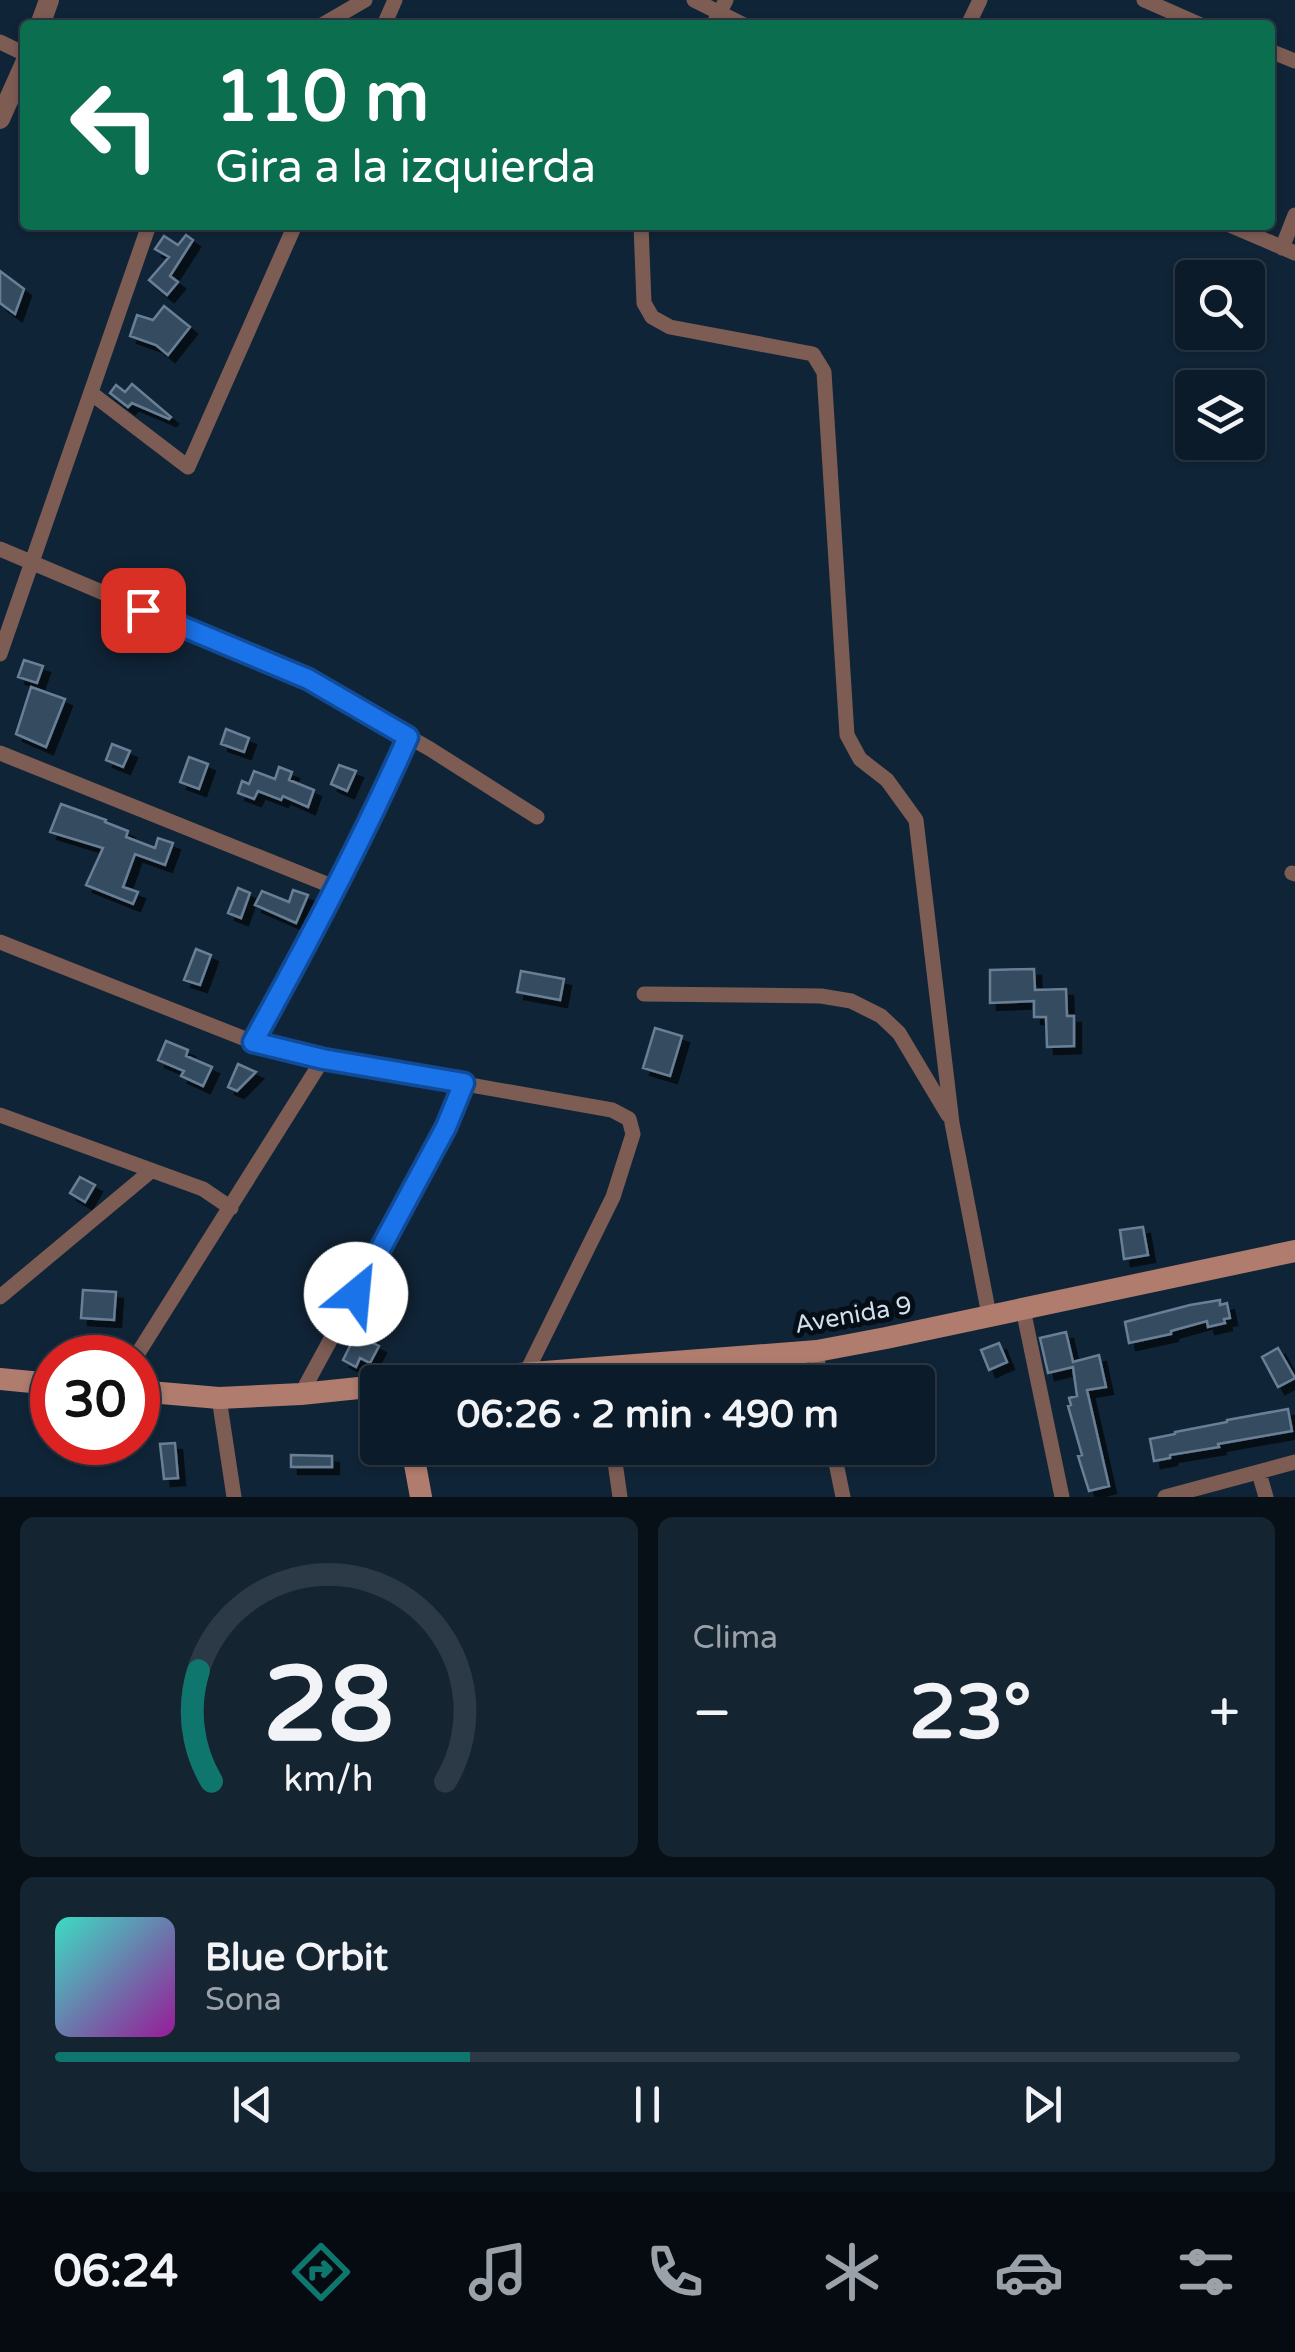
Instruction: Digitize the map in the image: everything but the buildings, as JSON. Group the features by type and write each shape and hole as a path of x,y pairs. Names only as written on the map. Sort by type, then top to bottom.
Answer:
{"main road":[{"name":"Avenida 9","path":"688,1365 886,1338 1295,1251"},
{"path":"0,1378 30,1381"},
{"path":"160,1393 219,1398 360,1388"},
{"path":"415,1465 421,1497"}],"street":[{"path":"331,20 365,0"},
{"path":"694,0 719,13"},
{"path":"1144,0 1190,20"},
{"path":"0,119 20,74"},
{"path":"1241,230 1289,251 1295,216"},
{"path":"0,654 146,230"},
{"path":"92,392 188,467 293,230"},
{"path":"641,230 644,303 652,316 670,327 814,354 824,372 847,735 860,760 887,780 916,820 952,1123 989,1315"},
{"path":"0,549 308,679 537,817"},
{"path":"253,1042 324,913 408,737"},
{"path":"0,753 334,887"},
{"path":"0,942 253,1042 323,1059 612,1110 629,1119 633,1134 613,1197 530,1365"},
{"path":"644,994 821,996 852,1001 881,1016 899,1033 952,1123"},
{"path":"150,1335 323,1059"},
{"path":"301,1394 446,1127 464,1083"},
{"path":"0,1116 202,1189 231,1208"},
{"path":"0,1297 152,1171"},
{"path":"1022,1309 1062,1497"},
{"path":"817,1350 818,1365"},
{"path":"219,1398 234,1497"},
{"path":"1165,1497 1295,1462"},
{"path":"615,1465 620,1497"},
{"path":"836,1465 843,1497"},
{"path":"1259,1473 1266,1497"}],"route":[{"path":"143,610 308,679 408,737 324,913 253,1042 323,1059 464,1083 446,1127 356,1294"}]}
